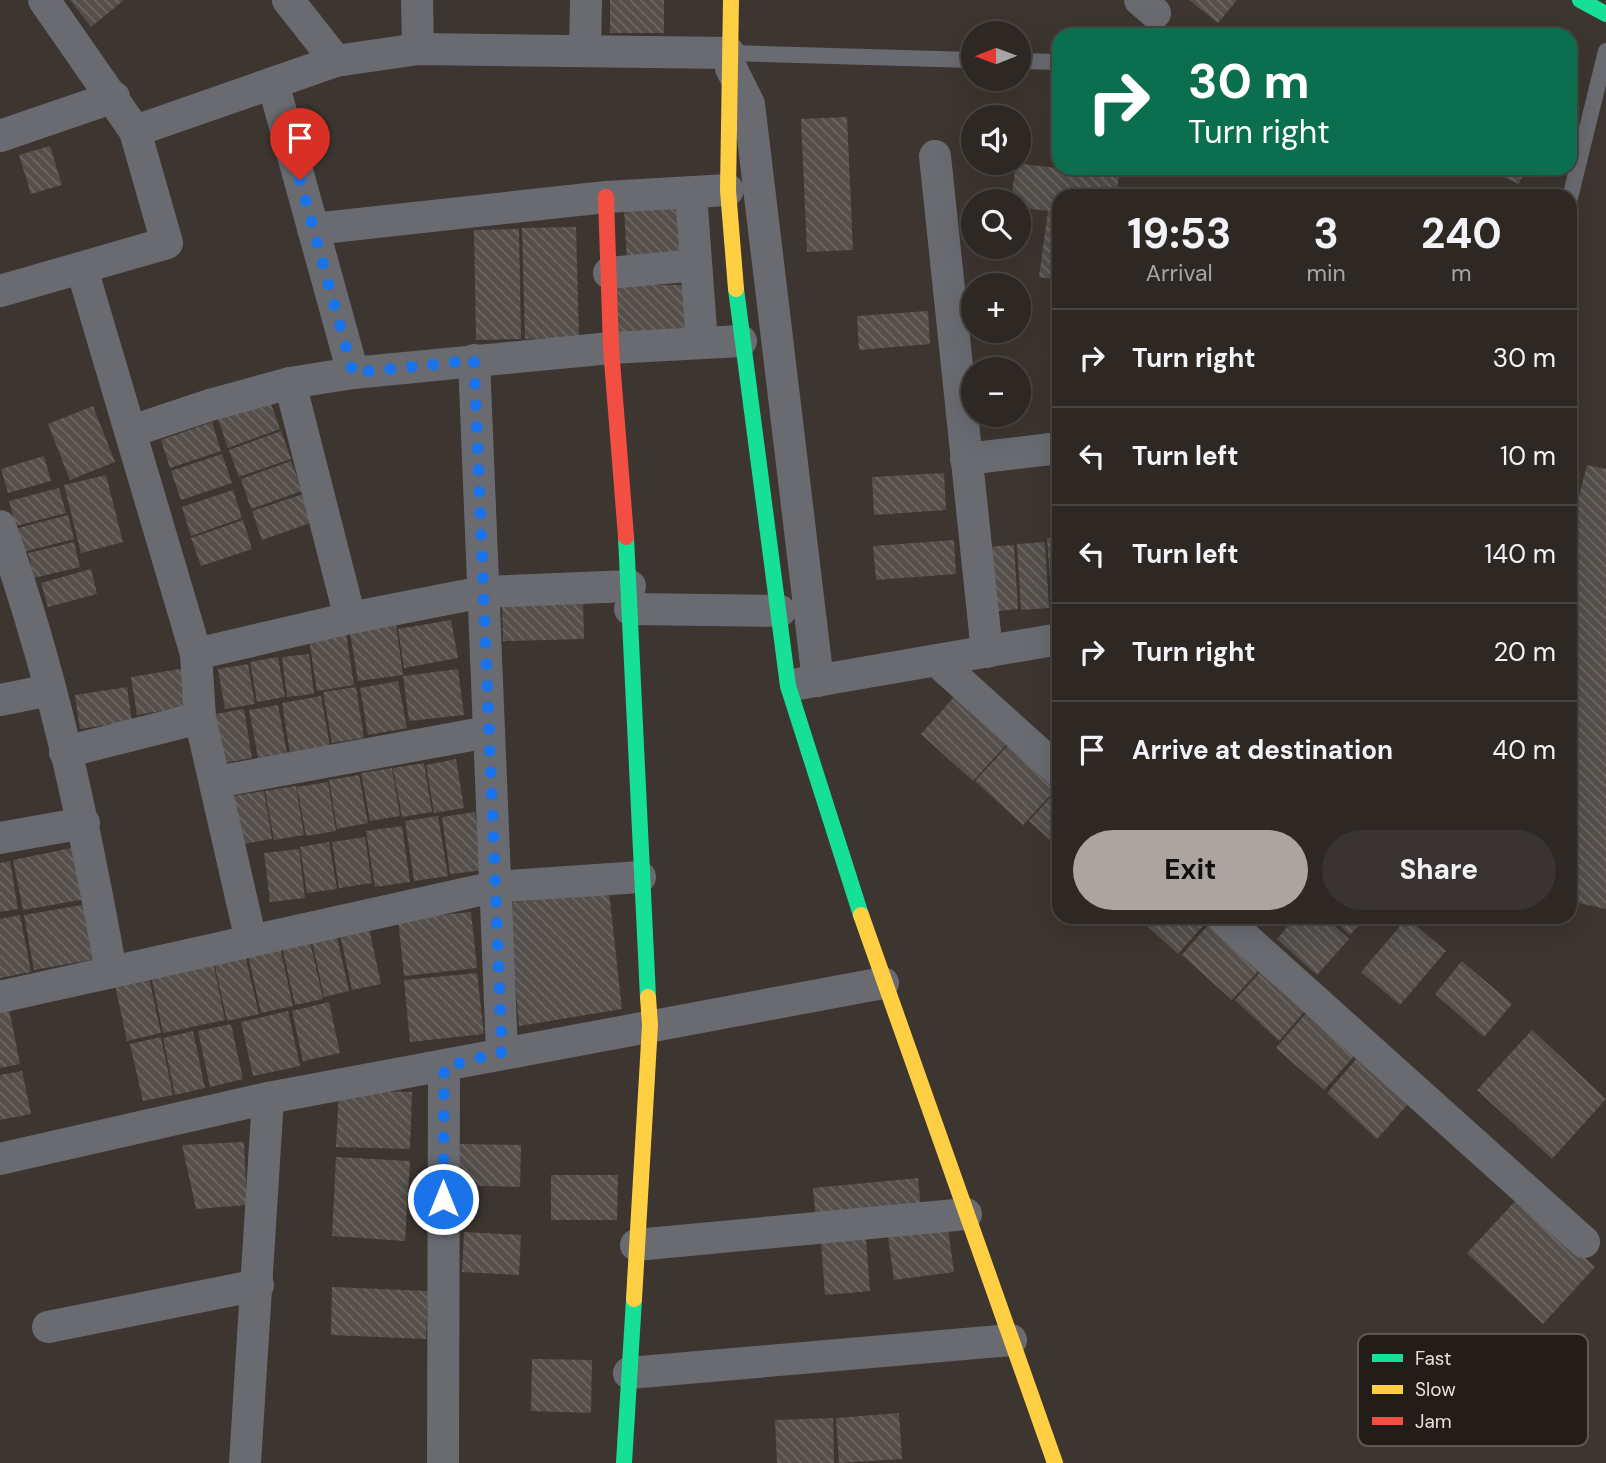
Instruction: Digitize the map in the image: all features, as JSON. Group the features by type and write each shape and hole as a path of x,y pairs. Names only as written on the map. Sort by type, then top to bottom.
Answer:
{"street":[{"path":"0,291 167,243 135,131 114,97 44,0"},
{"path":"288,0 336,61"},
{"path":"417,0 418,48"},
{"path":"585,50 586,0"},
{"path":"731,0 728,190 741,341 780,611 803,684 883,983 1055,1463"},
{"path":"1580,0 1606,13"},
{"path":"135,131 336,61 418,48 585,50 730,60"},
{"path":"730,60 748,104 803,684"},
{"path":"273,83 353,373"},
{"path":"0,136 114,97"},
{"path":"935,156 987,652"},
{"path":"313,229 606,197 728,190"},
{"path":"691,194 702,343"},
{"path":"606,197 611,348 630,597 640,877 650,1025 624,1463"},
{"path":"608,273 696,265"},
{"path":"82,269 196,654 200,718 251,941"},
{"path":"132,431 210,405 290,383 353,373 611,348 741,341"},
{"path":"474,360 502,1052"},
{"path":"290,383 350,618"},
{"path":"966,459 1052,449"},
{"path":"3,543 50,690 84,823 111,971"},
{"path":"196,654 350,618 483,592 630,597 780,611"},
{"path":"803,684 1052,640"},
{"path":"936,660 1052,765"},
{"path":"0,700 50,690"},
{"path":"65,752 200,718"},
{"path":"216,782 488,732"},
{"path":"0,838 84,823"},
{"path":"0,997 494,887 640,877"},
{"path":"1230,924 1584,1242"},
{"path":"0,1159 268,1098 444,1067 502,1052 883,983"},
{"path":"443,1463 444,1067"},
{"path":"245,1463 268,1098"},
{"path":"636,1245 966,1214"},
{"path":"48,1327 258,1284"},
{"path":"629,1373 1012,1340"}],"lane":[{"path":"1577,169 1606,51"},
{"path":"730,60 961,60"},
{"path":"1031,61 1052,62"}],"building":[{"path":"70,0 124,0 91,27"},
{"path":"610,0 664,0 664,33 610,33"},
{"path":"1189,0 1237,0 1218,23"},
{"path":"847,117 853,250 807,252 801,119"},
{"path":"50,146 62,185 31,194 19,155"},
{"path":"1031,165 1052,168 1052,175 1119,176 1117,189 1052,189 1052,279 1039,277 1048,211 1031,209 1031,189 1013,189 1014,175 1031,175"},
{"path":"1499,175 1523,175 1519,184"},
{"path":"683,205 686,260 627,263 624,208"},
{"path":"576,227 579,338 525,339 522,228"},
{"path":"519,229 521,339 476,340 474,230"},
{"path":"614,285 687,285 688,336 615,336"},
{"path":"928,311 930,344 859,350 857,316"},
{"path":"270,401 280,429 228,448 218,419"},
{"path":"93,406 115,462 70,480 48,424"},
{"path":"212,422 221,451 170,468 161,440"},
{"path":"281,431 291,459 239,477 229,450"},
{"path":"222,454 232,483 181,500 171,471"},
{"path":"44,456 51,481 8,493 1,469"},
{"path":"291,461 302,491 251,509 241,479"},
{"path":"1587,465 1606,469 1606,909 1577,903 1578,500"},
{"path":"944,473 946,510 874,515 872,477"},
{"path":"106,475 123,542 81,553 64,485"},
{"path":"59,488 66,513 16,526 9,501"},
{"path":"233,490 242,518 191,536 182,507"},
{"path":"303,494 313,522 262,540 252,511"},
{"path":"68,515 74,539 23,552 18,528"},
{"path":"243,520 252,549 201,566 191,538"},
{"path":"1047,538 1052,538 1052,608"},
{"path":"954,540 956,574 876,580 873,546"},
{"path":"74,542 80,567 34,578 28,553"},
{"path":"1045,542 1049,608 1021,610 1017,544"},
{"path":"1014,545 1018,609 989,612 984,547"},
{"path":"91,569 97,594 48,607 41,583"},
{"path":"583,601 584,639 503,641 502,603"},
{"path":"451,620 458,658 404,668 398,629"},
{"path":"396,625 403,675 358,681 350,633"},
{"path":"346,633 354,685 317,691 309,639"},
{"path":"309,654 314,694 287,697 282,657"},
{"path":"278,657 285,697 257,702 250,662"},
{"path":"248,664 255,704 225,709 218,669"},
{"path":"186,668 192,706 137,715 131,677"},
{"path":"458,669 464,715 409,721 403,676"},
{"path":"398,681 407,728 368,735 360,688"},
{"path":"127,687 132,721 80,729 75,695"},
{"path":"356,687 364,738 332,743 323,692"},
{"path":"321,696 330,746 290,753 282,703"},
{"path":"955,696 1007,744 973,781 921,734"},
{"path":"278,705 287,753 258,758 249,710"},
{"path":"244,709 252,758 218,764 210,715"},
{"path":"1008,745 1052,785 1052,793 1023,825 975,781"},
{"path":"456,759 464,808 434,813 426,765"},
{"path":"424,763 432,812 402,817 393,768"},
{"path":"392,768 400,816 370,821 361,773"},
{"path":"359,775 368,823 337,829 329,780"},
{"path":"328,782 336,831 306,836 297,787"},
{"path":"296,786 304,835 274,840 265,791"},
{"path":"264,791 272,839 242,844 233,796"},
{"path":"1052,795 1052,842 1029,821"},
{"path":"475,812 484,870 450,874 442,817"},
{"path":"438,816 448,876 414,881 405,821"},
{"path":"402,826 410,882 375,887 366,831"},
{"path":"365,837 372,883 339,888 332,842"},
{"path":"329,842 337,889 307,893 300,847"},
{"path":"76,847 86,899 23,910 13,860"},
{"path":"299,849 305,898 270,902 264,853"},
{"path":"10,861 18,909 0,912 0,863"},
{"path":"609,892 622,1009 519,1026 508,903"},
{"path":"87,904 96,959 34,970 24,915"},
{"path":"471,912 477,968 404,976 398,919"},
{"path":"20,915 31,972 0,978 0,919"},
{"path":"1145,924 1204,924 1178,954"},
{"path":"1209,924 1260,969 1232,1000 1182,955"},
{"path":"1290,924 1332,924 1349,939 1317,975 1277,939"},
{"path":"1338,924 1360,924 1350,935"},
{"path":"1402,924 1414,924 1446,951 1400,1005 1361,972"},
{"path":"369,928 381,984 352,990 340,934"},
{"path":"337,937 349,991 324,997 312,942"},
{"path":"310,941 323,999 295,1005 282,947"},
{"path":"280,947 293,1006 261,1013 248,955"},
{"path":"245,955 259,1014 227,1021 214,962"},
{"path":"1462,961 1512,1004 1484,1037 1435,994"},
{"path":"213,962 225,1020 163,1033 151,975"},
{"path":"1261,971 1305,1011 1279,1041 1235,1000"},
{"path":"148,973 161,1033 127,1041 114,980"},
{"path":"477,973 484,1034 410,1042 404,980"},
{"path":"329,1002 340,1053 303,1061 292,1011"},
{"path":"9,1009 20,1064 0,1068 0,1010"},
{"path":"288,1011 300,1066 253,1076 241,1022"},
{"path":"1307,1012 1355,1055 1324,1090 1276,1048"},
{"path":"231,1024 243,1079 210,1087 198,1031"},
{"path":"1532,1030 1606,1099 1552,1159 1477,1090"},
{"path":"193,1031 205,1088 175,1095 163,1038"},
{"path":"161,1037 173,1095 143,1101 130,1044"},
{"path":"1358,1057 1410,1102 1377,1139 1327,1093"},
{"path":"22,1071 31,1114 0,1120 0,1075"},
{"path":"339,1090 412,1092 410,1149 336,1147"},
{"path":"244,1142 247,1205 196,1209 182,1145"},
{"path":"454,1144 521,1145 520,1187 453,1185"},
{"path":"336,1157 410,1161 405,1241 332,1236"},
{"path":"551,1175 618,1175 617,1220 551,1220"},
{"path":"918,1178 921,1210 816,1221 813,1188"},
{"path":"1519,1197 1595,1267 1543,1324 1467,1253"},
{"path":"947,1222 954,1272 894,1280 887,1230"},
{"path":"464,1232 521,1235 519,1275 462,1272"},
{"path":"866,1239 870,1291 825,1295 821,1243"},
{"path":"332,1287 428,1291 426,1339 331,1335"},
{"path":"532,1359 592,1360 591,1413 531,1411"},
{"path":"899,1413 902,1459 839,1463 836,1418"},
{"path":"833,1418 834,1463 777,1463 775,1420"}],"traffic: fast":[{"path":"1580,0 1606,14"},
{"path":"736,289 788,686 861,915"},
{"path":"626,537 648,997"},
{"path":"624,1463 634,1299"}],"traffic: slow":[{"path":"731,0 728,190 736,289"},
{"path":"861,915 1055,1463"},
{"path":"634,1299 650,1025 648,997"}],"traffic: jam":[{"path":"606,197 611,348 626,537"}],"route":[{"path":"300,180 353,373 474,360 502,1052 444,1067 443,1199"}]}
